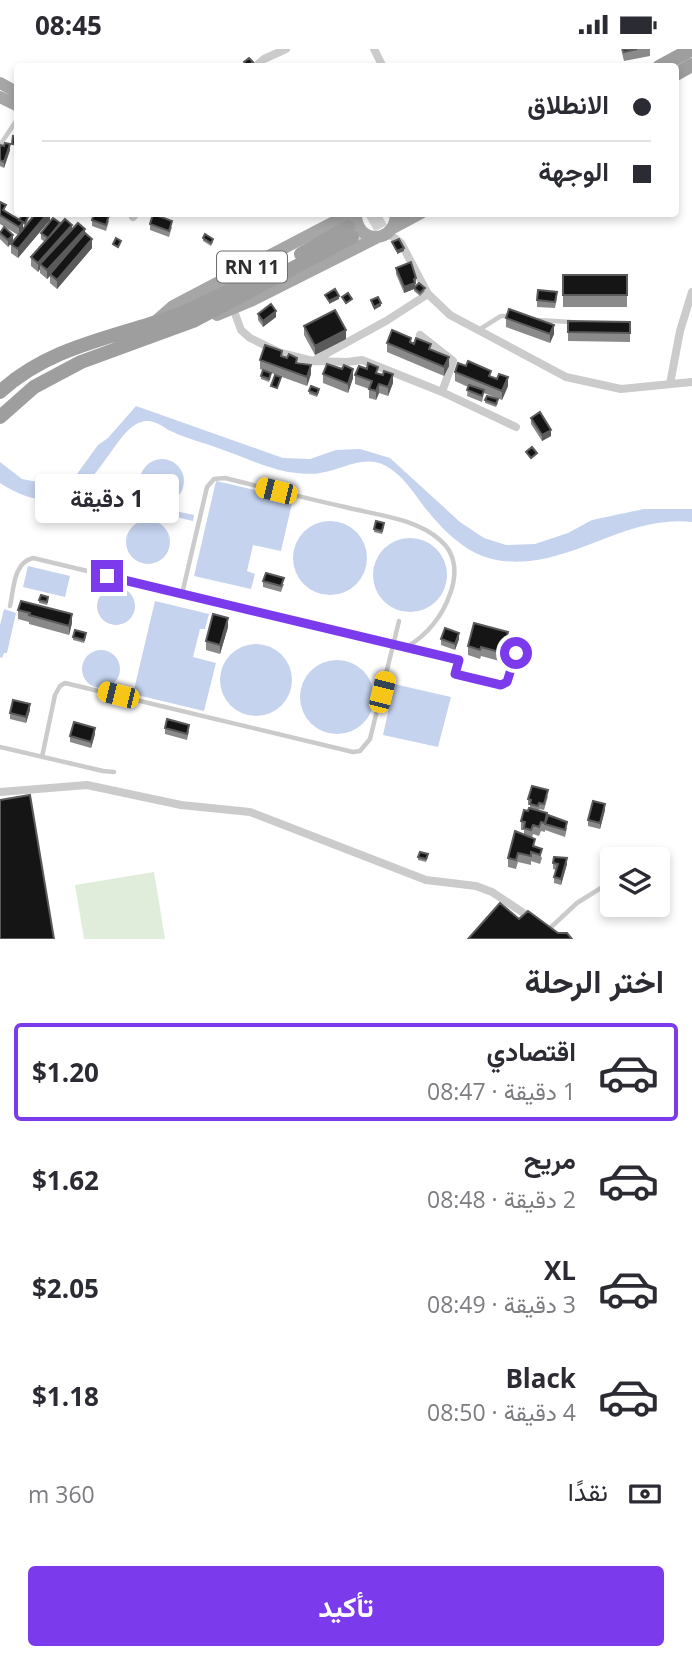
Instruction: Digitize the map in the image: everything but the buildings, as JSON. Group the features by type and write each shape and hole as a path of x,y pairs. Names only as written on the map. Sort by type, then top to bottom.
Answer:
{"highway":[{"path":"666,63 692,49"},
{"name":"RN 11","path":"0,417 34,387 81,362 193,321 352,223"},
{"name":"RN 11","path":"0,392 17,376 63,351 112,333 174,316 267,272 352,223"}],"main road":[{"path":"322,229 324,217"},
{"path":"352,223 357,224 365,234 386,233 394,217"},
{"name":"RN 11","path":"193,321 233,308 414,217"},
{"name":"RN 11","path":"154,322 173,306 322,229 352,223"}],"street":[{"path":"260,63 286,49"},
{"path":"386,233 401,243 428,294 450,315 566,377 621,389 692,382"},
{"path":"670,384 680,331 692,292"},
{"path":"313,361 386,321 428,294"},
{"path":"233,308 241,330 250,338 281,353 313,361 362,360 442,391 516,427"},
{"path":"420,335 453,361 442,391"},
{"path":"0,792 87,785 181,805 250,812 426,880 476,886 505,900 548,930"}],"lane":[{"path":"0,145 14,124"},
{"path":"477,331 501,316 518,317"},
{"path":"531,319 579,323"},
{"path":"182,594 208,484 217,478 237,481 404,522 440,540 450,551 455,565 453,587 436,622 422,637 406,647"},
{"path":"10,606 18,567 24,560 33,558 459,660 455,674 501,685 507,682 511,675 516,653"},
{"path":"42,757 55,695 65,683 353,752 360,751 370,739 399,621"},
{"path":"0,747 114,772"},
{"path":"548,930 577,903 600,889"},
{"path":"497,910 505,900"}],"green space":[{"path":"154,872 165,939 84,939 75,885"}],"water":[{"path":"136,406 283,458 310,459 336,450 360,449 390,458 460,522 484,538 506,545 535,544 568,533 592,520 644,509 692,509 692,522 666,522 641,527 544,559 518,562 492,559 471,551 453,538 402,478 386,466 361,462 316,474 288,472 184,437 149,421 134,425 95,474 78,490 58,499 32,498 0,483 0,462 22,479 43,483 68,480 77,474 98,445 108,438"},
{"path":"162,459 171,460 178,465 183,472 183,490 178,497 171,502 162,503 153,502 146,497 141,490 140,481 141,472 146,465 153,460"},
{"path":"216,481 293,499 281,551 253,545 247,571 255,574 251,589 194,576"},
{"path":"101,490 151,502 151,506 194,515 193,521 150,511 148,515 109,506 109,502 99,499"},
{"path":"148,520 157,521 164,526 169,533 169,551 164,558 157,563 148,564 139,563 132,558 127,551 126,542 127,533 132,526 139,521"},
{"path":"330,521 344,524 356,532 364,544 367,558 364,572 356,584 344,592 330,595 316,592 304,584 296,572 293,558 296,544 304,532 316,524"},
{"path":"410,538 424,541 436,549 444,561 447,575 444,589 436,601 424,609 410,612 396,609 384,601 376,589 373,575 376,561 384,549 396,541"},
{"path":"28,566 70,576 65,597 23,587"},
{"path":"116,587 130,592 135,606 130,620 116,625 102,620 97,606 102,592"},
{"path":"155,601 209,614 205,629 200,629 193,657 216,663 204,711 133,694"},
{"path":"4,609 16,613 7,653 4,653 2,658 0,625"},
{"path":"256,644 276,650 286,660 292,680 286,700 276,710 256,716 236,710 226,700 220,680 226,660 236,650"},
{"path":"101,650 114,656 120,669 114,682 101,688 88,682 82,669 88,656"},
{"path":"337,660 351,663 363,671 371,683 374,697 371,711 363,723 351,731 337,734 323,731 311,723 303,711 300,697 303,683 311,671 323,663"},
{"path":"394,684 451,697 438,747 383,735"}],"tunnel":[{"path":"348,227 367,217"},
{"path":"353,236 387,217"}],"route":[{"path":"107,576 459,660 455,674 501,685 507,682 511,675 516,653"}]}
